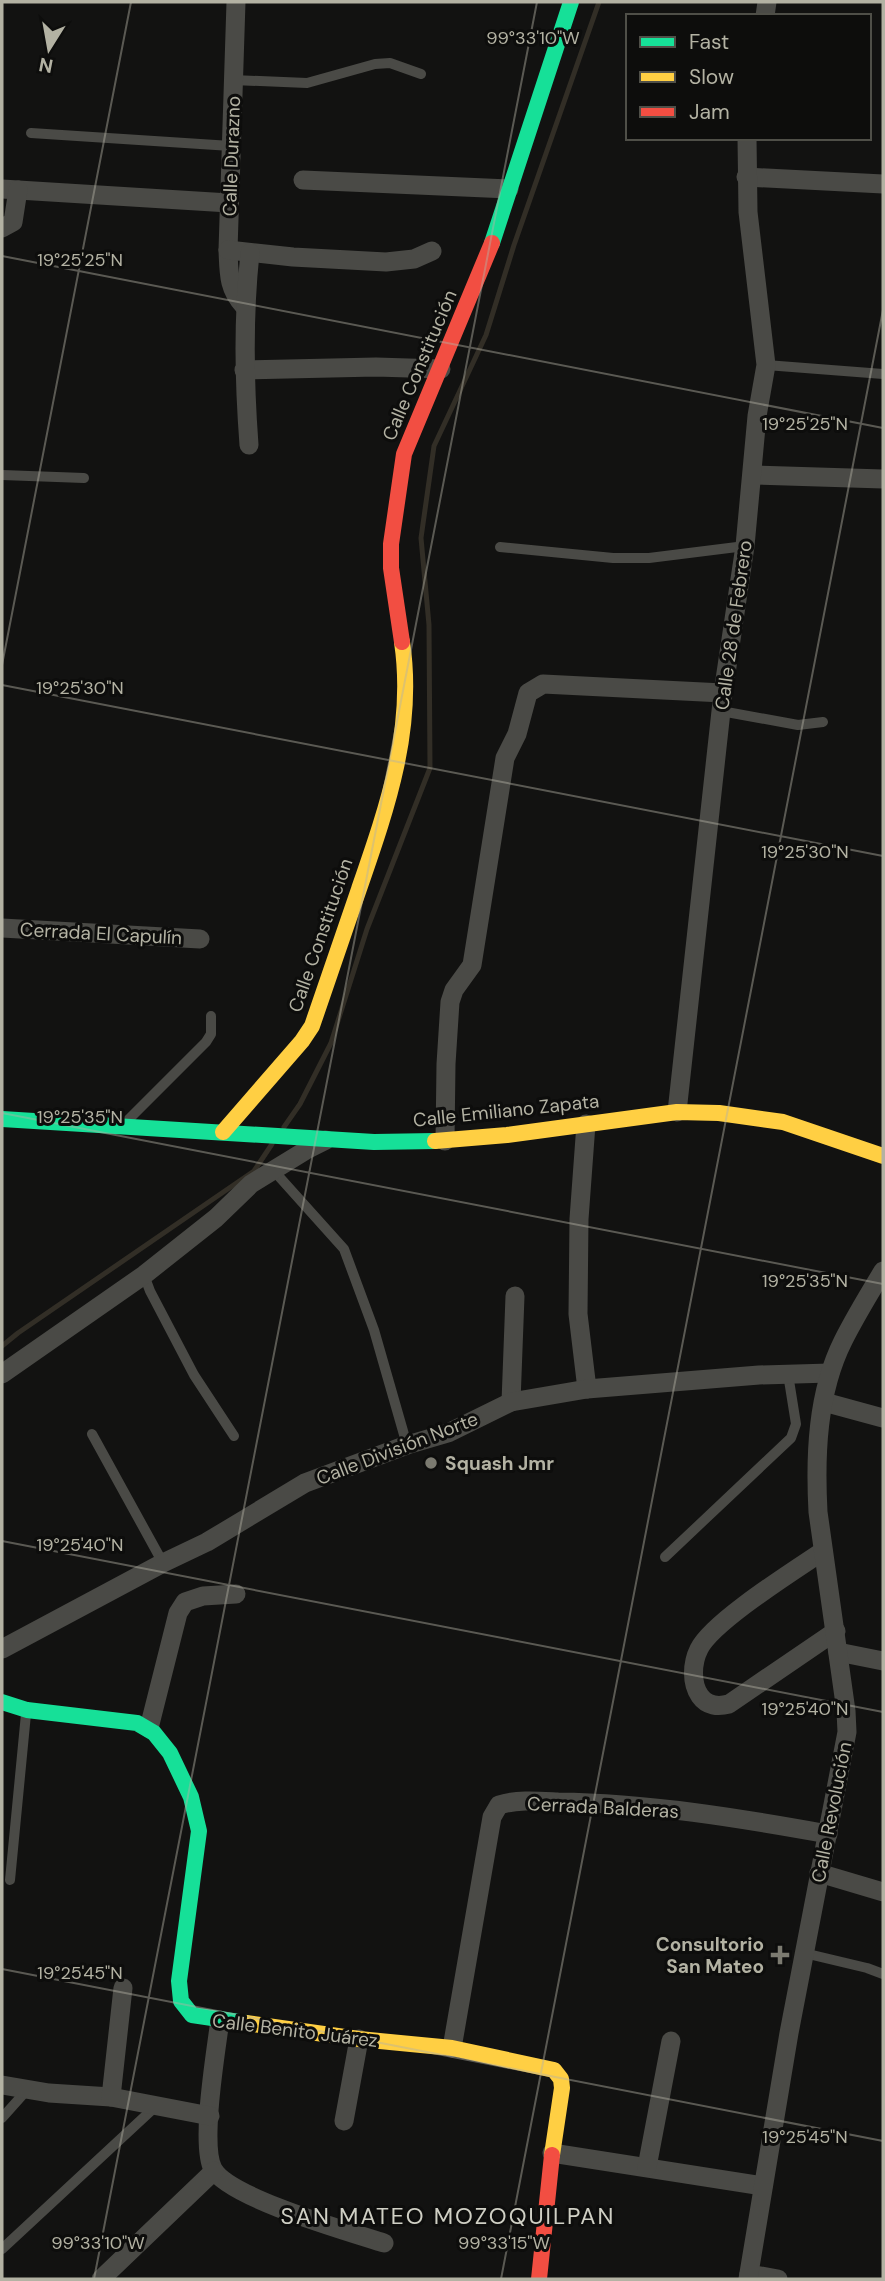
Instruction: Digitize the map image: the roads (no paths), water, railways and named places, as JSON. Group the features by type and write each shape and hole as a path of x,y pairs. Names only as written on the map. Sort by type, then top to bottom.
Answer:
{"street":[{"name":"Calle Durazno","path":"236,2 228,250 229,282 233,293 244,306"},
{"name":"Calle Constitución","path":"223,1132 312,1026 388,803 401,742 404,705 405,663 391,568 394,518 404,454 491,247 571,2"},
{"name":"Calle 28 de Febrero","path":"677,1112 722,702 745,546 757,416 766,365 746,177 747,140"},
{"path":"746,177 883,184"},
{"path":"303,180 509,189"},
{"path":"2,228 13,222 10,190 229,203"},
{"path":"228,250 386,262 414,259 432,251"},
{"name":"Calle Durazno","path":"249,445 244,370 244,306 250,253"},
{"path":"244,370 376,367 440,369"},
{"path":"753,475 883,479"},
{"path":"445,1141 450,1002 454,990 472,965 505,758 517,734 527,693 543,684 722,702"},
{"name":"Cerrada El Capulín","path":"2,928 200,939"},
{"name":"Calle Emiliano Zapata","path":"2,1119 373,1142 445,1141 677,1112 747,1116 783,1122 883,1156"},
{"path":"586,1124 579,1219 578,1314 587,1389"},
{"path":"2,1374 144,1275 216,1218 251,1184 327,1140"},
{"name":"Calle Revolución","path":"749,2277 804,1953 846,1732 846,1711 823,1551 816,1479 820,1427 830,1373 842,1342 883,1270"},
{"path":"511,1402 515,1296"},
{"name":"Calle División Norte","path":"2,1649 207,1542 305,1483 407,1445 448,1433 511,1402 587,1389 830,1373"},
{"path":"824,1402 883,1418"},
{"path":"823,1551 740,1610 705,1639 699,1648 694,1667 694,1681 699,1694 712,1705 729,1704 836,1632"},
{"path":"2,1702 27,1710 137,1723 149,1728 178,1613 185,1602 203,1596 236,1594"},
{"path":"838,1652 883,1661"},
{"name":"Calle Benito Juárez","path":"149,1728 169,1748 197,1808 200,1832 178,1994 185,2009 191,2015 220,2020 359,2039 452,2048 554,2070 561,2079 562,2088 552,2153"},
{"name":"Cerrada Balderas","path":"452,2048 492,1817 499,1805 542,1801 644,1807 764,1822 828,1834"},
{"path":"819,1873 883,1892"},
{"path":"111,2097 123,1988"},
{"path":"220,2020 208,2152 214,2171 240,2190 266,2203 384,2243"},
{"path":"344,2121 359,2039"},
{"path":"647,2167 671,2041"},
{"path":"2,2085 27,2090 111,2097 210,2116"},
{"path":"539,2279 552,2153 763,2186"},
{"path":"101,2279 214,2171"},
{"path":"749,2277 778,2279"}],"lane":[{"path":"233,80 307,83 375,64 390,63 421,74"},
{"path":"31,133 231,146"},
{"path":"766,365 883,374"},
{"path":"2,475 84,478"},
{"path":"500,547 613,558 649,558 745,546"},
{"path":"722,702 798,725 823,722"},
{"path":"121,1127 206,1042 211,1034 211,1016"},
{"path":"274,1171 344,1249 374,1330 407,1445"},
{"path":"144,1275 194,1375 234,1436"},
{"path":"665,1557 791,1438 796,1424 788,1374"},
{"path":"92,1434 163,1563"},
{"path":"10,1880 27,1710"},
{"path":"804,1953 883,1974"},
{"path":"2,2118 27,2090"},
{"path":"2,2249 155,2107"}],"waterway":[{"path":"284,1127 300,1104 331,1043 367,929 430,768 429,625 421,538 434,446 486,335 514,245 599,2"},
{"path":"2,1346 254,1171 272,1144"}],"place":[{"name":"Squash Jmr","path":"431,1463"},
{"name":"Consultorio San Mateo","path":"780,1955"}],"district":[{"name":"SAN MATEO MOZOQUILPAN","path":"448,2216"}]}
